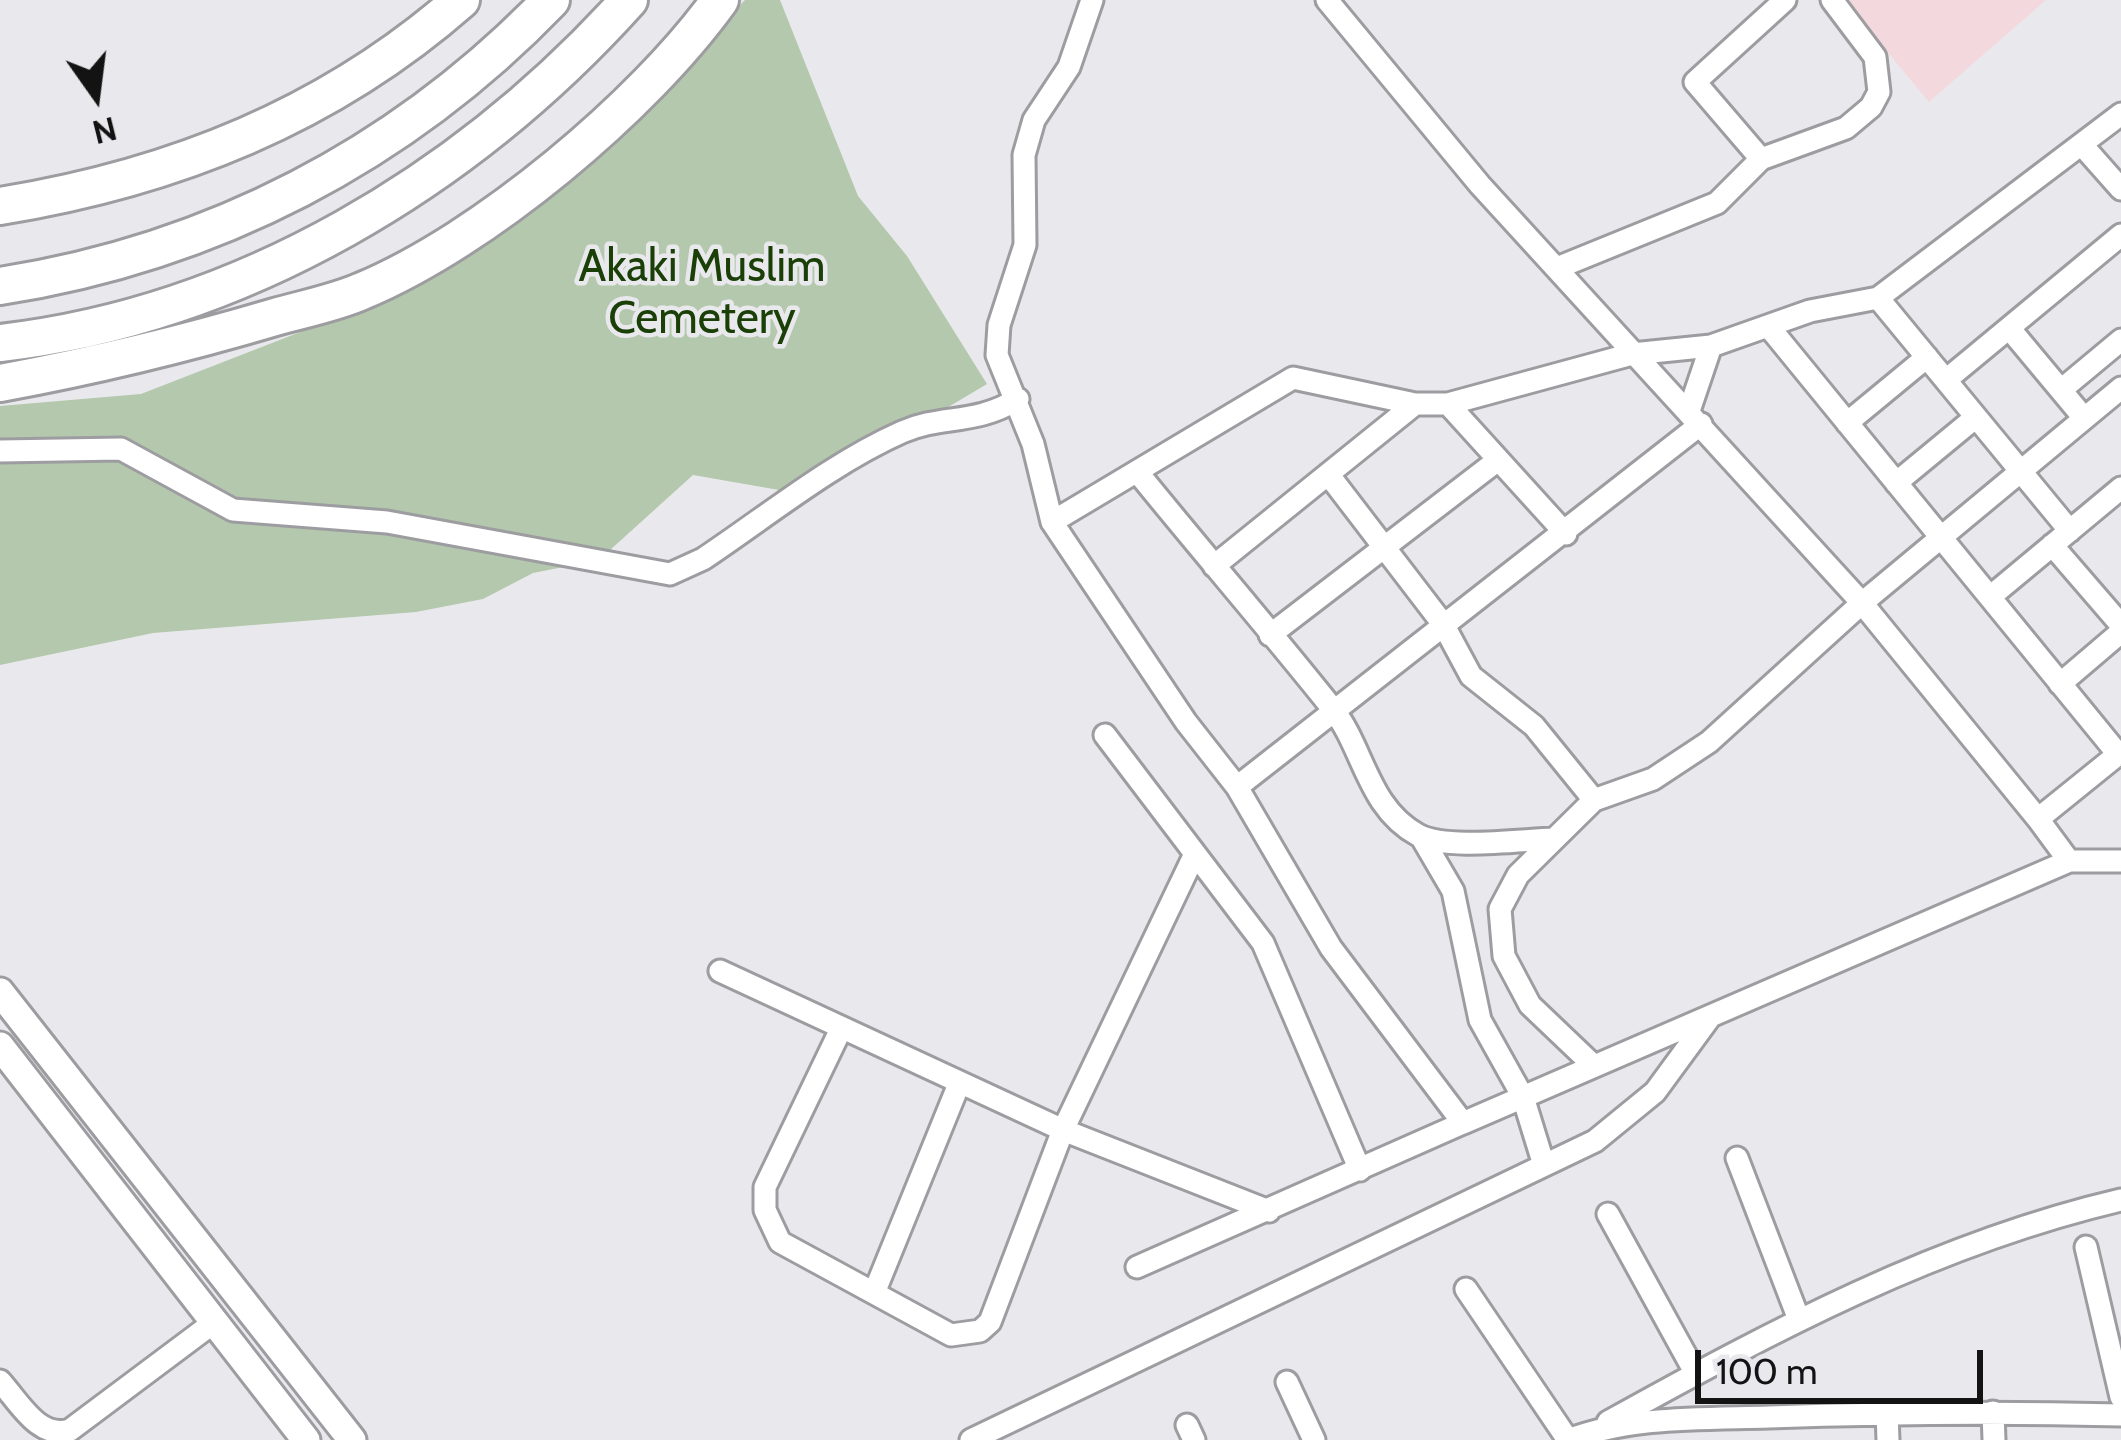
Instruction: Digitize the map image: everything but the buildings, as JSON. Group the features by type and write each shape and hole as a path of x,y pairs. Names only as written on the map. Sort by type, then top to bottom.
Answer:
{"highway":[{"path":"0,206 125,180 252,138 383,62 461,0"},
{"path":"0,286 64,276 158,250 309,184 394,137 477,73 550,0"},
{"path":"0,343 137,317 232,283 333,237 488,132 628,0"},
{"path":"0,382 192,342 362,292 516,198 580,146 656,74 720,0"}],"street":[{"path":"1092,0 1070,67 1034,120 1024,155 1025,244 999,325 998,355 1018,399 1052,522 1186,722 1237,787 1331,947 1463,1123"},
{"path":"1327,0 1480,185 1862,603 2069,861"},
{"path":"1761,159 1695,82 1785,0"},
{"path":"1557,268 1717,203 1761,159 1846,128 1871,107 1879,92 1870,45 1832,0"},
{"path":"1052,522 1294,379 1414,404 1448,404 1632,354 1711,346 1810,311 1878,298 2121,114"},
{"path":"2082,145 2121,189"},
{"path":"1946,380 2116,249"},
{"path":"1878,298 2020,471 2061,538 2112,597 2121,629 2060,684"},
{"path":"1769,327 2120,753 2038,819"},
{"path":"2009,328 2084,418"},
{"path":"2061,390 2121,340"},
{"path":"1237,787 1443,624 1566,534 1695,417 1711,346"},
{"path":"1847,422 1927,357"},
{"path":"1594,1066 1530,1005 1504,956 1500,931 1505,892 1594,800 1681,763 1862,603 2121,387 2098,359"},
{"path":"0,452 122,449 233,510 387,522 670,574 703,559 890,437 927,424 970,421 1018,399"},
{"path":"1214,566 1414,404"},
{"path":"1448,404 1566,534"},
{"path":"1897,483 1976,417"},
{"path":"1270,635 1498,460"},
{"path":"1139,474 1336,713 1364,776 1406,827 1423,838 1462,917 1480,1019 1523,1097 1544,1162"},
{"path":"1328,475 1443,624 1471,676 1534,726 1594,800"},
{"path":"1990,597 2121,488"},
{"path":"1105,736 1193,858 1263,944 1360,1170"},
{"path":"1423,838 1554,839"},
{"path":"840,1031 765,1187 765,1210 780,1242 951,1335 980,1331 990,1322 1063,1130 1193,858"},
{"path":"1137,1267 2069,861 2121,861"},
{"path":"720,971 840,1031 1063,1130 1270,1211"},
{"path":"0,992 352,1440"},
{"path":"971,1440 1595,1141 1631,1115 1680,1061 1710,1016"},
{"path":"0,1046 306,1440"},
{"path":"874,1293 959,1084"},
{"path":"1737,1158 1798,1317"},
{"path":"1466,1289 1568,1440 1597,1429 1798,1317 2036,1220 2121,1199"},
{"path":"1608,1214 1696,1374"},
{"path":"2086,1247 2112,1320 2121,1397"},
{"path":"0,1382 45,1431 57,1434 70,1430 213,1323"},
{"path":"1287,1382 1314,1440"},
{"path":"1993,1412 1994,1440"},
{"path":"1597,1429 1674,1420 1887,1413 2121,1415"},
{"path":"1887,1413 1888,1440"}],"shaded area":[{"path":"1844,0 2046,0 1929,102"}],"green space":[{"name":"Akaki Muslim Cemetery","path":"745,0 780,0 858,196 907,256 987,384 802,494 693,475 599,560 533,573 483,599 416,612 153,633 0,665 0,406 141,394 385,299 528,214"}]}
